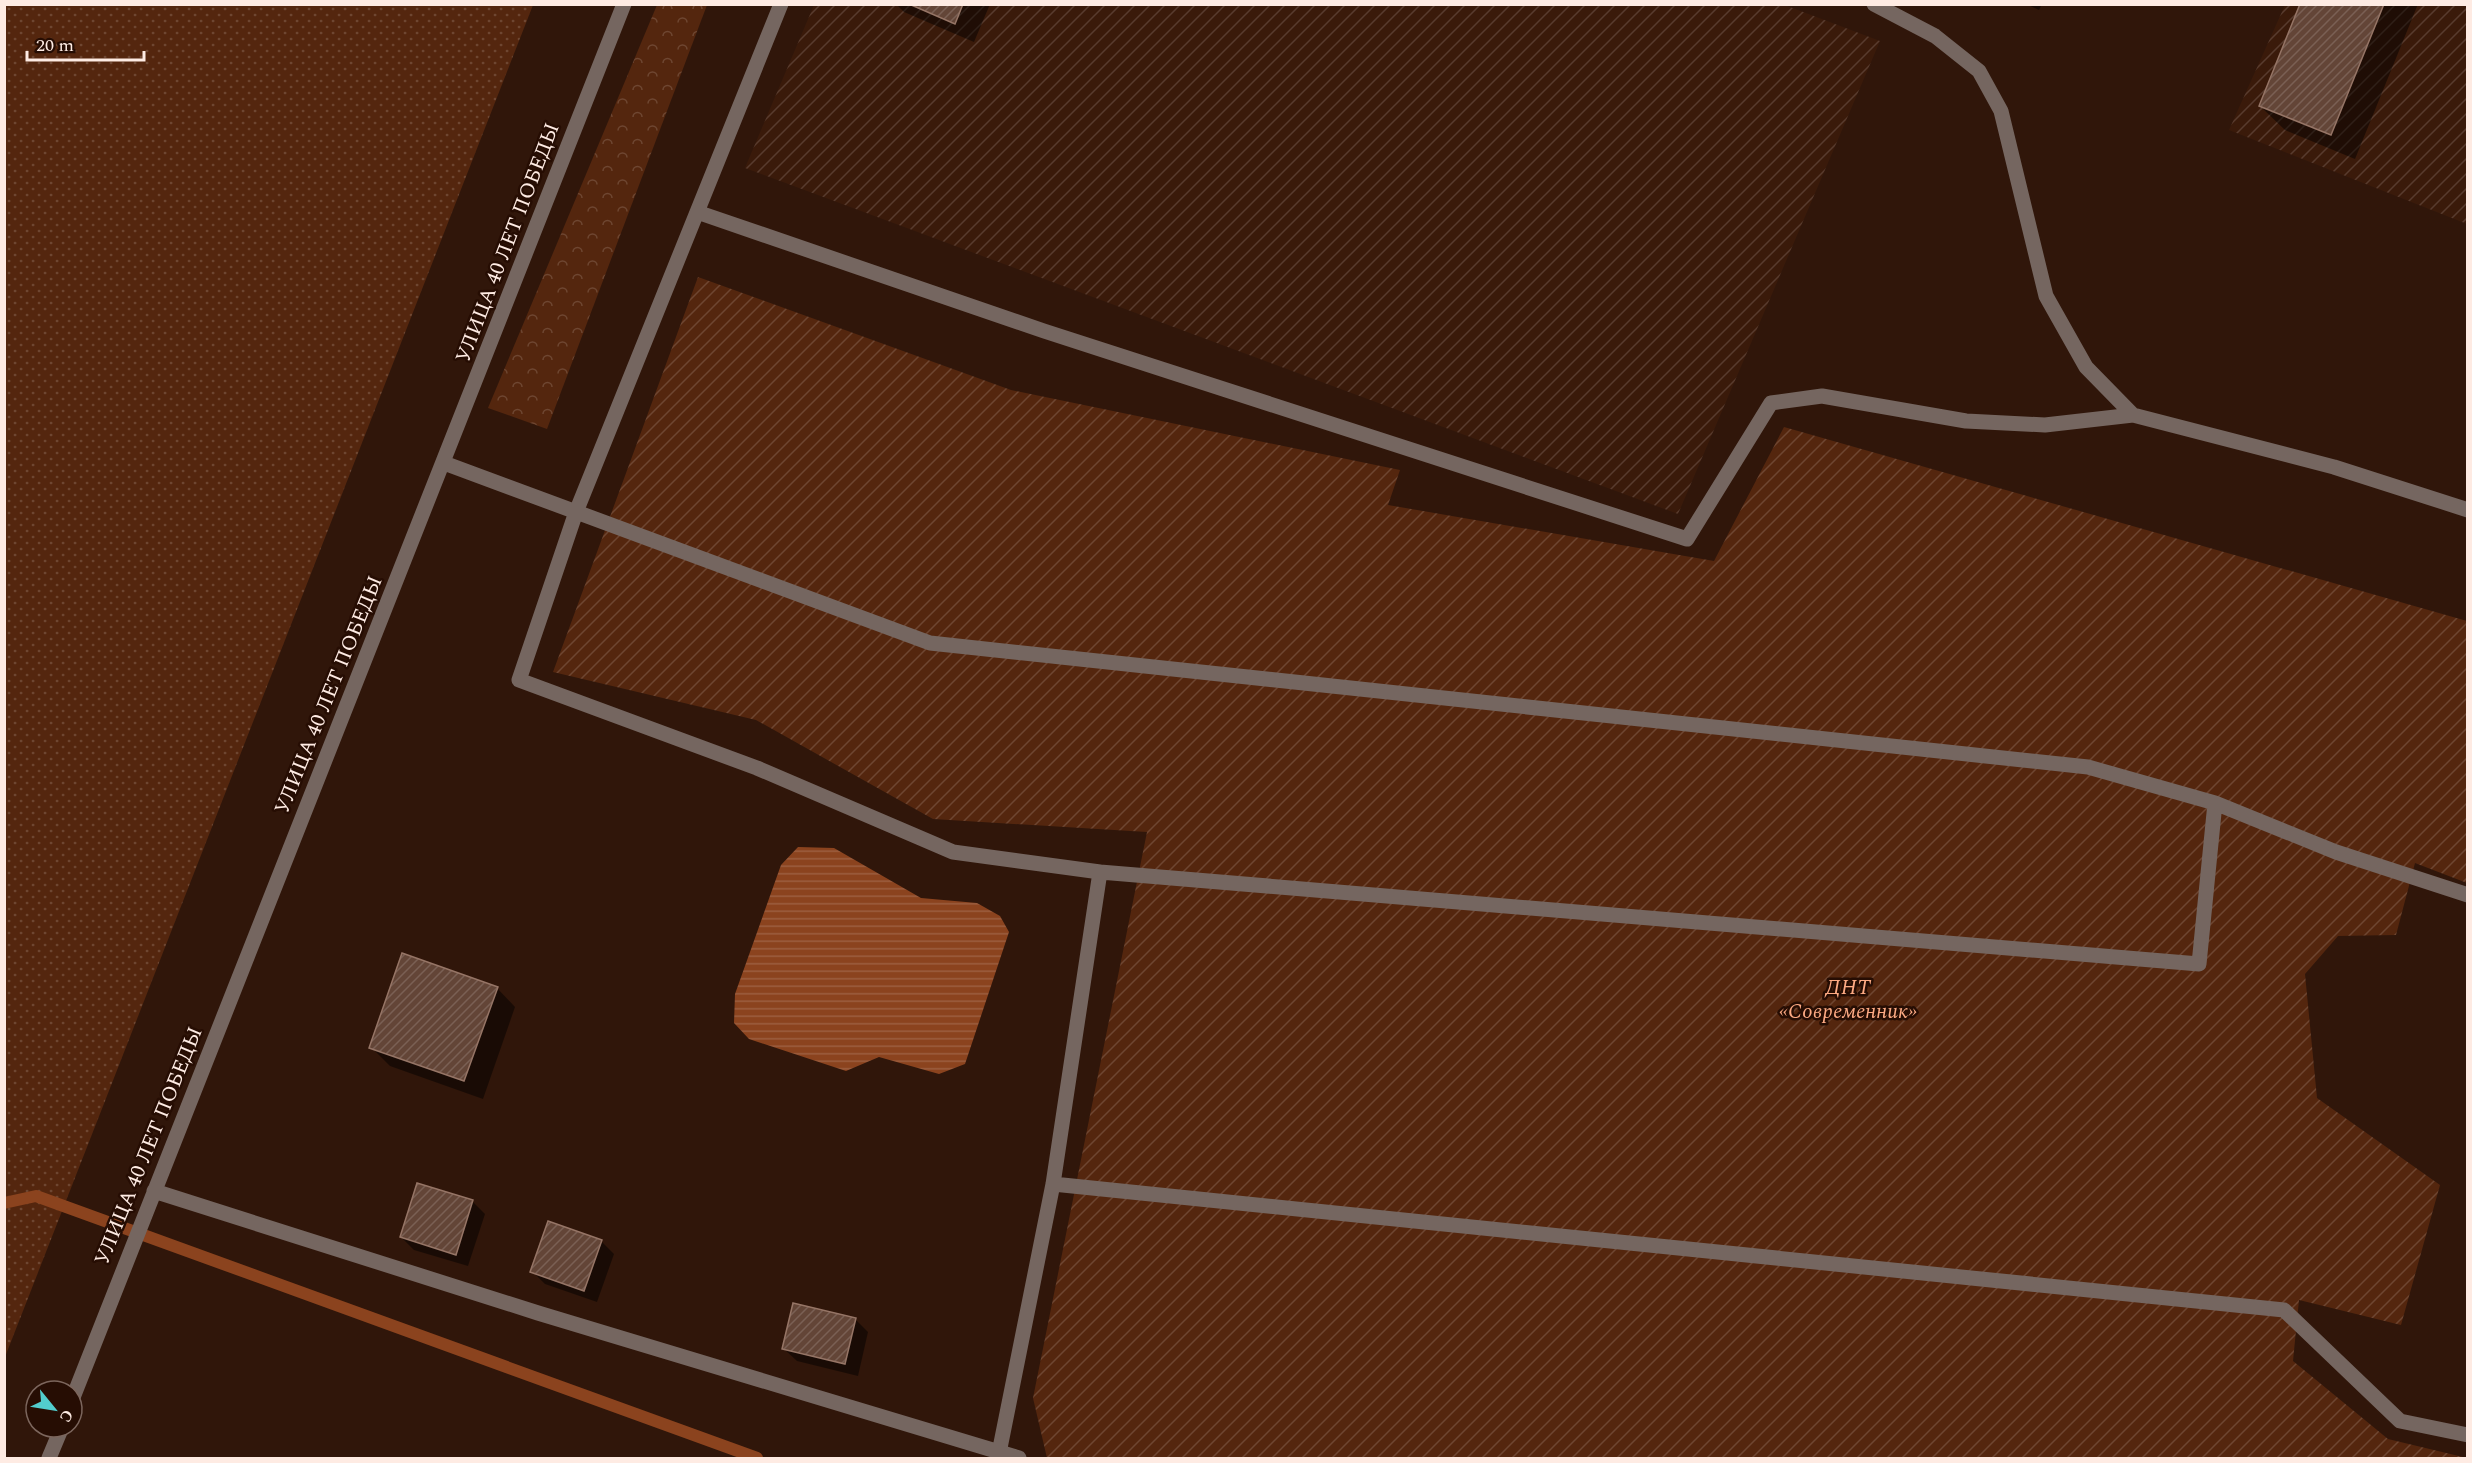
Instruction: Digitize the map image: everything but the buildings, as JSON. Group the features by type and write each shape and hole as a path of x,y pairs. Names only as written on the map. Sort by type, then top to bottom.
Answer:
{"street":[{"name":"УЛИЦА 40 ЛЕТ ПОБЕДЫ","path":"80,1379 624,4"},
{"path":"781,4 576,512 519,680 757,768 953,852 1100,872 2199,964 2215,803"},
{"path":"1874,4 1935,36 1979,71 2001,111 2046,296 2086,368 2133,415"},
{"path":"697,212 1044,332 1687,539 1771,403 1822,396 1966,421 2045,425 2133,415 2334,467 2468,510"},
{"path":"444,464 930,643 2088,767 2215,803 2336,852 2468,895"},
{"path":"999,1456 1053,1184 1100,872"},
{"path":"1053,1184 2284,1310 2400,1421 2468,1435"},
{"path":"154,1191 999,1456 1019,1458"},
{"path":"49,1458 57,1439"}],"shaded area":[{"path":"1782,4 1880,41 1678,514 745,168 814,5"},
{"path":"2285,5 2467,5 2467,224 2229,130"},
{"path":"798,847 834,848 921,898 977,903 1000,916 1009,932 965,1064 939,1074 879,1057 846,1071 749,1039 734,1023 735,994 781,865"}],"green space":[{"path":"4,5 533,5 5,1357"},
{"path":"657,5 707,5 547,429 488,408"},
{"name":"ДНТ «Современник»","path":"698,277 1011,390 1400,470 1388,505 1714,561 1784,427 2467,621 2467,883 2415,863 2396,935 2338,936 2305,974 2317,1098 2440,1185 2401,1325 2299,1300 2293,1361 2388,1439 2467,1458 1047,1458 1033,1398 1147,832 933,819 756,720 553,672"}],"waterway":[{"path":"4,1203 36,1196 757,1458"}]}
